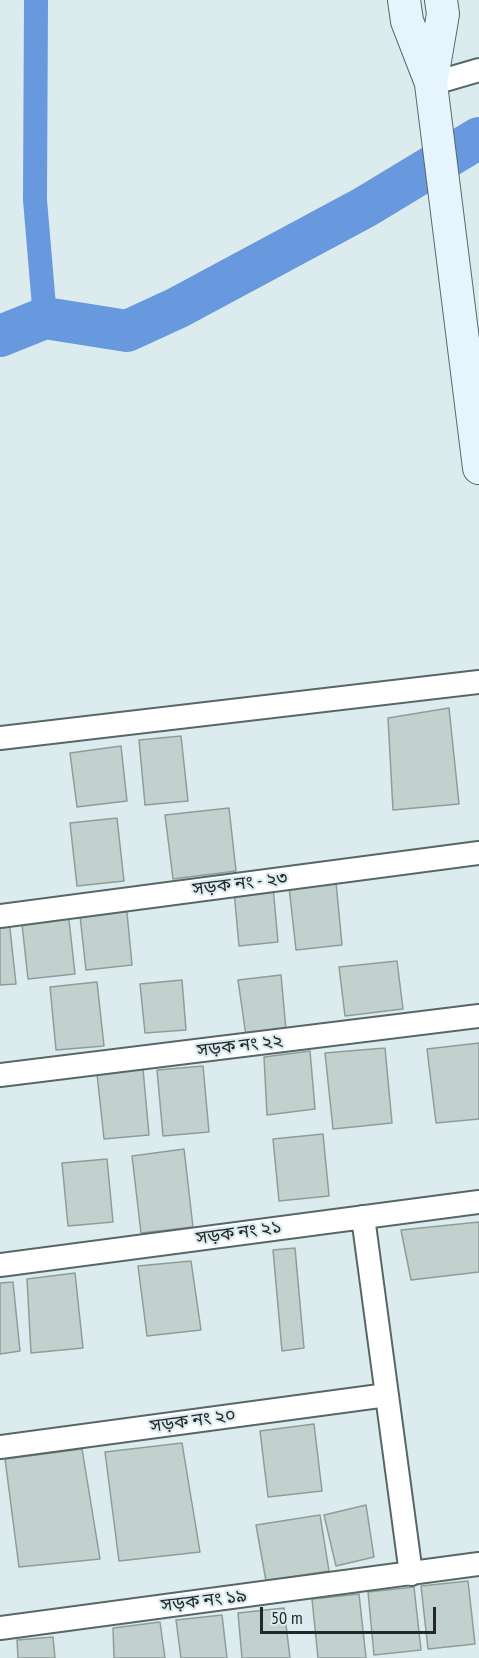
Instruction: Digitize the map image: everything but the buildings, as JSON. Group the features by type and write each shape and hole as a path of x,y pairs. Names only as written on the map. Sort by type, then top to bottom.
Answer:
{"street":[{"path":"404,0 407,21 431,84 479,468"},
{"path":"431,84 443,14 441,0"},
{"path":"431,84 479,69"},
{"path":"0,738 479,682"},
{"name":"সড়ক নং - ২৩","path":"0,916 479,853"},
{"name":"সড়ক নং ২২","path":"0,1075 479,1016"},
{"name":"সড়ক নং ২১","path":"0,1265 479,1202"},
{"path":"363,1217 411,1574"},
{"name":"সড়ক নং ২০","path":"0,1446 387,1395"},
{"name":"সড়ক নং ১৯","path":"0,1628 479,1564"}],"waterway":[{"path":"36,0 35,200 45,318"},
{"path":"0,336 45,318 127,331 177,308 365,207 479,138"}]}
